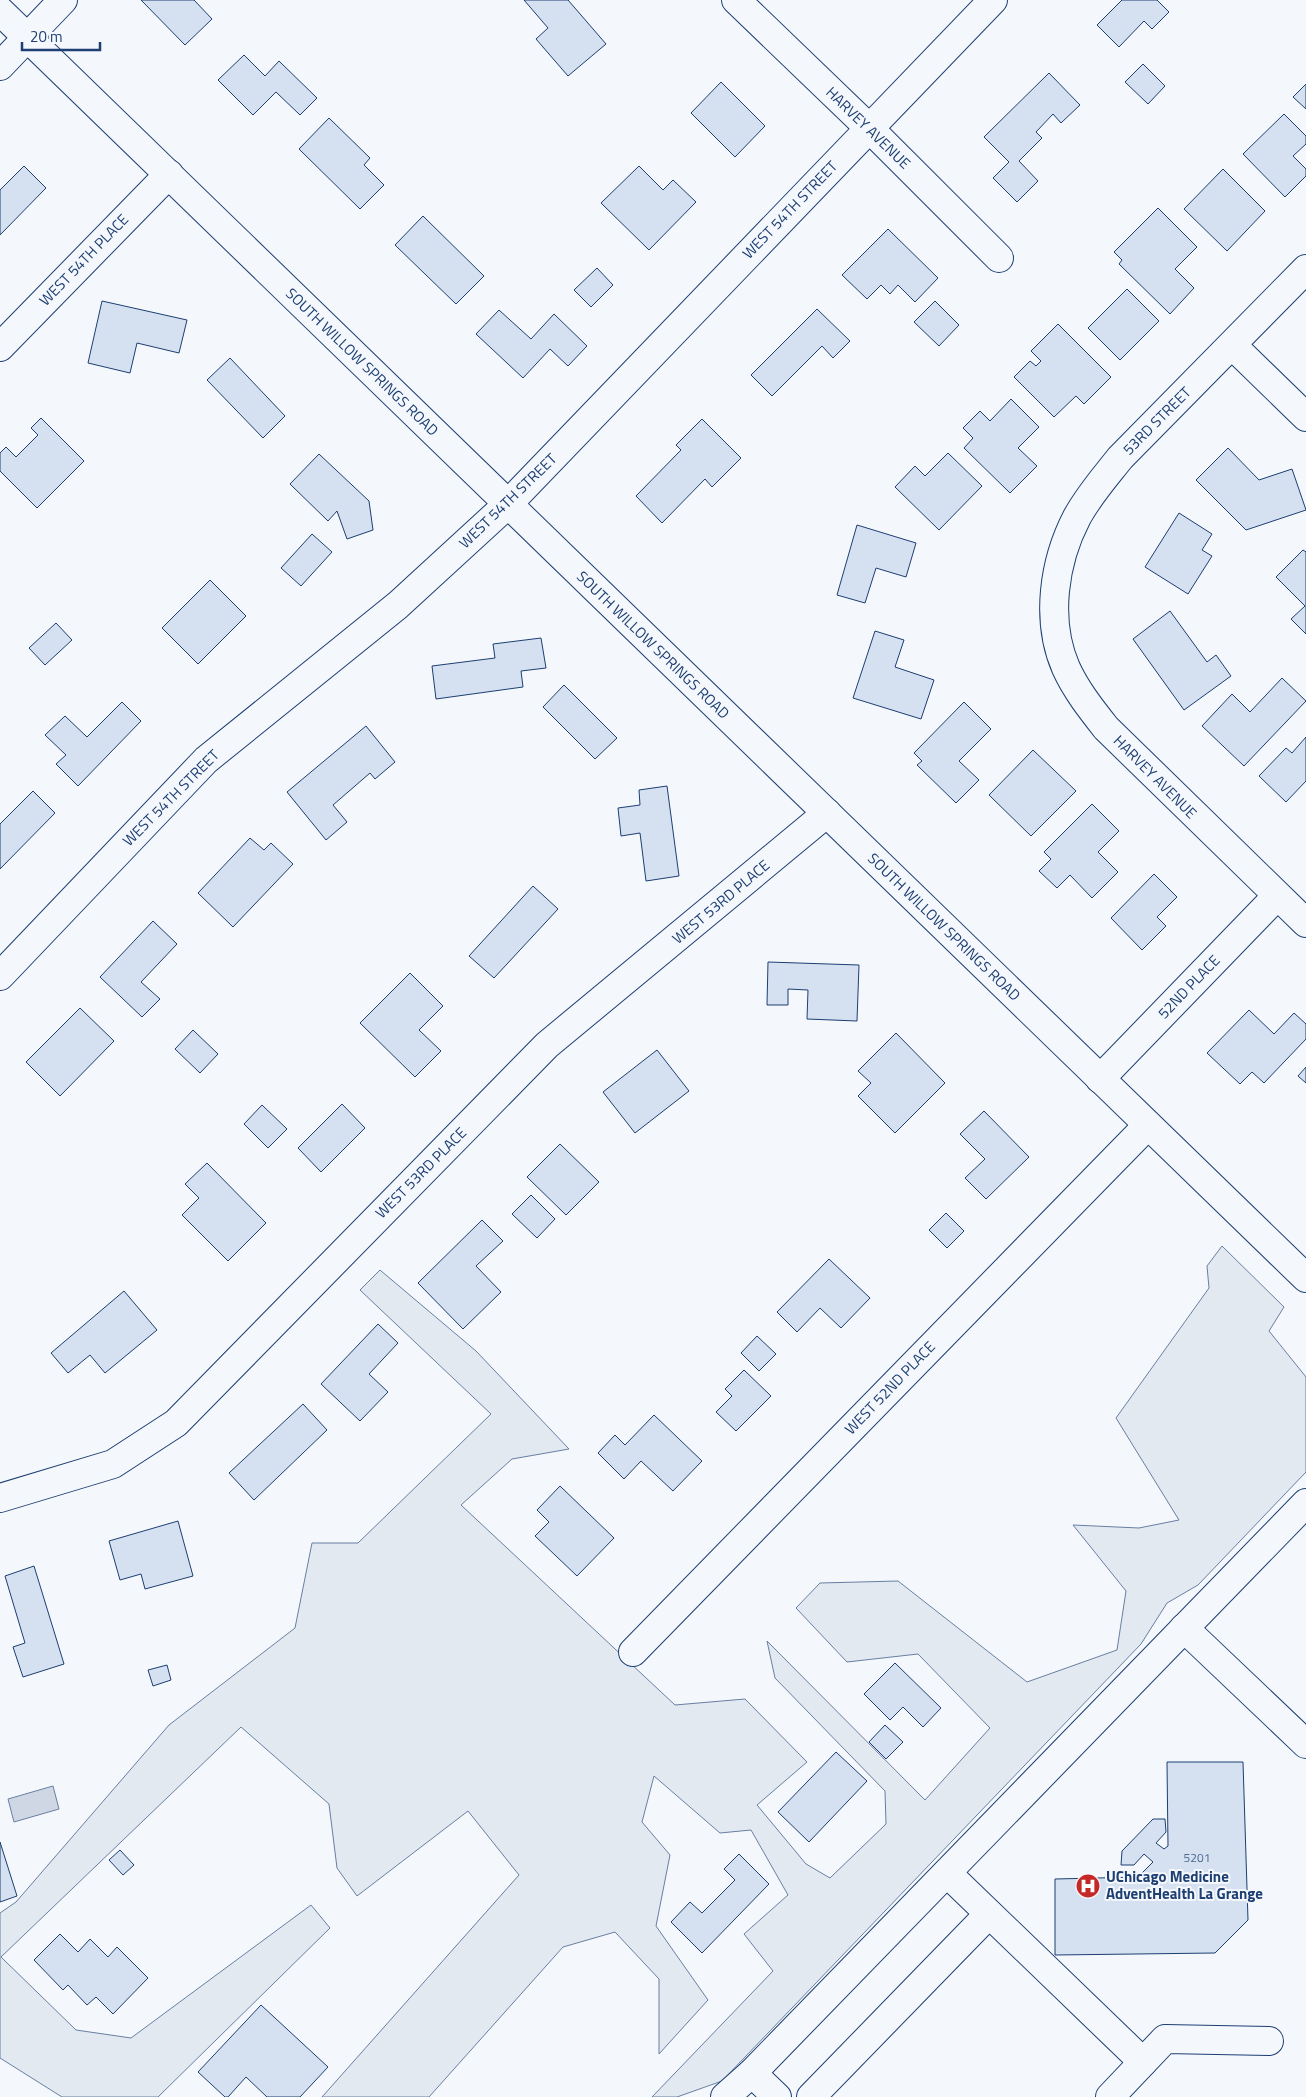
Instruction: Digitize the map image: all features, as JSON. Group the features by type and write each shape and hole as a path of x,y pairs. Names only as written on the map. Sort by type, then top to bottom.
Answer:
{"street":[{"path":"0,66 63,0"},
{"name":"HARVEY AVENUE","path":"736,0 868,127 999,258"},
{"name":"WEST 54TH STREET","path":"0,976 206,760 398,605 508,504 868,127 993,0"},
{"name":"SOUTH WILLOW SPRINGS ROAD","path":"0,11 1306,1278"},
{"name":"WEST 54TH PLACE","path":"0,347 168,174"},
{"name":"53RD STREET","path":"1054,602 1064,544 1078,515 1095,488 1120,458 1306,269"},
{"path":"1232,345 1306,417"},
{"name":"HARVEY AVENUE","path":"1054,602 1056,635 1066,668 1089,706 1106,728 1306,923"},
{"name":"WEST 53RD PLACE","path":"0,1498 113,1464 176,1423 548,1045 827,814"},
{"name":"52ND PLACE","path":"1100,1078 1277,896"},
{"name":"WEST 52ND PLACE","path":"633,1652 1148,1125"},
{"path":"726,2097 752,2073 1306,1503"},
{"path":"1184,1628 1306,1744"},
{"path":"946,1873 1142,2062"},
{"path":"811,2097 989,1914"},
{"path":"1110,2097 1165,2039 1269,2041"},
{"path":"752,2073 777,2097"}],"shaded area":[{"path":"1222,1246 1284,1307 1269,1331 1306,1377 1306,1472 1198,1585 1167,1603 1141,1644 722,2081 677,2097 652,2097 773,1971 744,1934 788,1895 751,1830 720,1833 654,1776 642,1822 670,1855 656,1926 708,2000 659,2054 659,1979 615,1932 563,1947 429,2097 322,2097 519,1875 468,1811 357,1896 337,1868 329,1804 241,1727 1,1957 76,2030 131,2038 311,1905 330,1928 158,2097 62,2097 0,2058 0,1913 16,1902 169,1725 295,1628 312,1543 358,1543 491,1414 360,1290 380,1270 476,1351 569,1449 512,1459 461,1505 675,1705 745,1699 807,1762 757,1805 806,1864 830,1878 886,1824 885,1791 775,1678 767,1641 925,1800 990,1728 918,1654 847,1662 796,1608 820,1583 898,1581 1027,1682 1117,1650 1126,1591 1073,1525 1139,1528 1179,1520 1116,1418 1209,1288 1207,1266"},
{"path":"53,1786 59,1809 14,1822 8,1799"}],"building":[{"path":"141,0 194,0 212,19 185,45"},
{"path":"524,0 568,0 606,44 568,76 536,39 548,28"},
{"path":"1122,0 1157,0 1169,12 1152,29 1144,21 1119,47 1097,25"},
{"path":"244,55 265,76 279,61 317,98 300,115 276,92 253,115 218,80"},
{"path":"1143,64 1165,86 1148,104 1125,82"},
{"path":"1049,73 1080,105 1061,123 1053,114 1036,132 1042,138 1019,161 1038,181 1017,202 993,178 1009,162 984,137"},
{"path":"721,82 765,126 735,157 691,113"},
{"path":"1306,84 1306,109 1293,97"},
{"path":"1284,114 1306,136 1306,144 1293,156 1306,169 1306,176 1285,197 1243,154"},
{"path":"329,118 370,158 364,165 384,185 360,209 299,149"},
{"path":"24,166 46,188 0,235 0,190"},
{"path":"639,166 663,190 673,180 696,202 649,250 601,203"},
{"path":"1223,169 1265,211 1227,251 1184,209"},
{"path":"1158,208 1197,247 1175,269 1194,288 1170,314 1119,264 1122,260 1114,252"},
{"path":"423,216 484,276 456,304 395,245"},
{"path":"888,229 938,278 915,302 898,285 890,294 881,285 867,299 842,275"},
{"path":"597,268 613,285 591,307 574,290"},
{"path":"1127,289 1159,321 1120,360 1088,328"},
{"path":"102,301 187,320 179,353 137,343 130,373 88,363"},
{"path":"935,301 959,325 939,346 914,322"},
{"path":"817,309 850,341 833,358 822,346 772,396 751,375"},
{"path":"499,310 531,339 554,314 587,346 568,366 550,349 523,378 476,334"},
{"path":"1058,324 1111,377 1084,404 1076,396 1054,417 1014,377 1030,361 1036,366 1041,361 1031,351"},
{"path":"230,358 285,416 263,438 207,380"},
{"path":"1011,399 1039,427 1018,448 1037,466 1010,493 964,448 973,438 963,428 980,411 990,421"},
{"path":"41,418 84,461 37,508 0,471 0,453 6,447 16,457 38,435 31,428"},
{"path":"702,419 741,458 712,487 705,479 662,523 636,496 681,450 676,445"},
{"path":"1228,448 1259,480 1292,469 1306,510 1246,530 1196,480"},
{"path":"948,453 982,486 939,530 895,487 915,466 925,476"},
{"path":"319,454 369,501 373,530 347,539 337,511 328,521 290,484"},
{"path":"1179,513 1212,534 1202,550 1212,556 1188,594 1145,567"},
{"path":"857,525 916,543 906,577 876,568 865,603 837,595"},
{"path":"312,534 332,552 301,586 281,568"},
{"path":"1303,550 1306,552 1306,634 1291,619 1305,606 1276,577"},
{"path":"210,580 246,616 198,664 162,628"},
{"path":"1170,611 1207,662 1216,655 1231,676 1184,710 1133,639"},
{"path":"56,623 72,640 45,665 29,648"},
{"path":"875,631 904,640 895,667 934,680 921,719 853,698"},
{"path":"541,638 546,668 521,671 523,687 436,699 432,666 495,658 493,644"},
{"path":"1282,678 1306,701 1244,766 1202,726 1232,694 1250,712"},
{"path":"564,685 617,738 595,759 543,707"},
{"path":"122,702 141,721 78,786 56,764 66,755 45,735 65,716 87,737"},
{"path":"964,702 991,729 959,761 979,780 956,803 917,765 922,761 914,753"},
{"path":"366,726 395,762 375,779 370,773 333,805 347,822 326,840 287,792"},
{"path":"1306,737 1306,781 1286,802 1259,776 1286,748 1292,753"},
{"path":"1033,750 1076,791 1031,836 989,795"},
{"path":"667,786 679,876 646,881 640,833 621,836 618,808 640,805 639,790"},
{"path":"33,791 55,813 0,869 0,824"},
{"path":"1092,804 1119,831 1098,852 1118,872 1092,898 1070,875 1057,888 1039,871 1051,859 1044,852"},
{"path":"250,838 264,850 271,843 293,864 233,927 198,893"},
{"path":"1154,874 1177,897 1157,917 1166,926 1142,950 1111,918"},
{"path":"533,886 558,909 494,978 469,956"},
{"path":"153,921 177,944 141,982 160,999 142,1017 100,977"},
{"path":"768,962 859,965 857,1021 807,1019 808,990 788,989 788,1005 767,1005"},
{"path":"410,973 443,1006 419,1030 441,1051 415,1077 360,1023"},
{"path":"80,1008 114,1041 60,1096 26,1062"},
{"path":"1249,1010 1274,1034 1294,1013 1306,1024 1306,1039 1264,1083 1252,1072 1240,1084 1207,1053"},
{"path":"193,1030 218,1054 200,1073 175,1049"},
{"path":"896,1033 945,1083 895,1133 858,1096 871,1083 858,1071"},
{"path":"657,1050 689,1091 635,1133 603,1092"},
{"path":"1306,1067 1306,1083 1298,1076"},
{"path":"342,1104 365,1128 321,1172 298,1148"},
{"path":"262,1105 287,1129 268,1148 244,1124"},
{"path":"984,1111 1029,1157 986,1199 965,1178 985,1159 960,1134"},
{"path":"560,1144 599,1182 566,1215 527,1177"},
{"path":"207,1163 266,1223 228,1261 182,1215 199,1198 185,1184"},
{"path":"531,1195 555,1219 537,1238 512,1214"},
{"path":"946,1213 964,1231 947,1248 929,1230"},
{"path":"482,1220 503,1241 476,1266 501,1292 463,1329 418,1283"},
{"path":"829,1259 870,1298 841,1328 820,1308 797,1332 777,1312"},
{"path":"124,1291 157,1330 105,1373 90,1355 68,1373 51,1353"},
{"path":"378,1324 398,1343 369,1374 388,1392 360,1421 321,1384"},
{"path":"757,1336 776,1354 759,1371 741,1353"},
{"path":"744,1370 771,1396 736,1431 716,1412 732,1396 725,1389"},
{"path":"303,1404 327,1430 254,1500 229,1473"},
{"path":"654,1415 702,1461 673,1491 641,1461 624,1479 598,1453 615,1435 625,1445"},
{"path":"560,1486 614,1538 577,1576 535,1536 549,1522 537,1510"},
{"path":"178,1521 193,1576 145,1589 141,1574 120,1580 109,1541"},
{"path":"34,1566 64,1664 23,1677 13,1647 25,1643 5,1576"},
{"path":"895,1663 941,1708 923,1727 903,1707 890,1720 864,1694"},
{"path":"167,1665 171,1680 153,1686 148,1670"},
{"path":"885,1725 903,1742 886,1759 869,1742"},
{"path":"836,1752 867,1781 809,1842 778,1812"},
{"path":"1167,1762 1243,1762 1248,1920 1215,1953 1055,1955 1055,1879 1138,1877 1153,1862 1144,1854 1134,1865 1121,1865 1122,1851 1153,1819 1165,1819 1166,1832 1156,1843 1164,1849 1168,1846"},
{"path":"0,1842 17,1896 0,1902"},
{"path":"120,1850 134,1865 123,1875 109,1860"},
{"path":"739,1854 769,1884 702,1953 671,1922 690,1902 702,1913 735,1880 724,1869"},
{"path":"60,1934 78,1952 90,1939 108,1957 117,1947 148,1978 113,2014 96,1997 87,2005 68,1985 63,1990 34,1960"},
{"path":"261,2005 328,2067 300,2097 267,2097 246,2077 228,2097 225,2097 198,2072"}],"place":[{"name":"UChicago Medicine AdventHealth La Grange","path":"1088,1886"}]}
